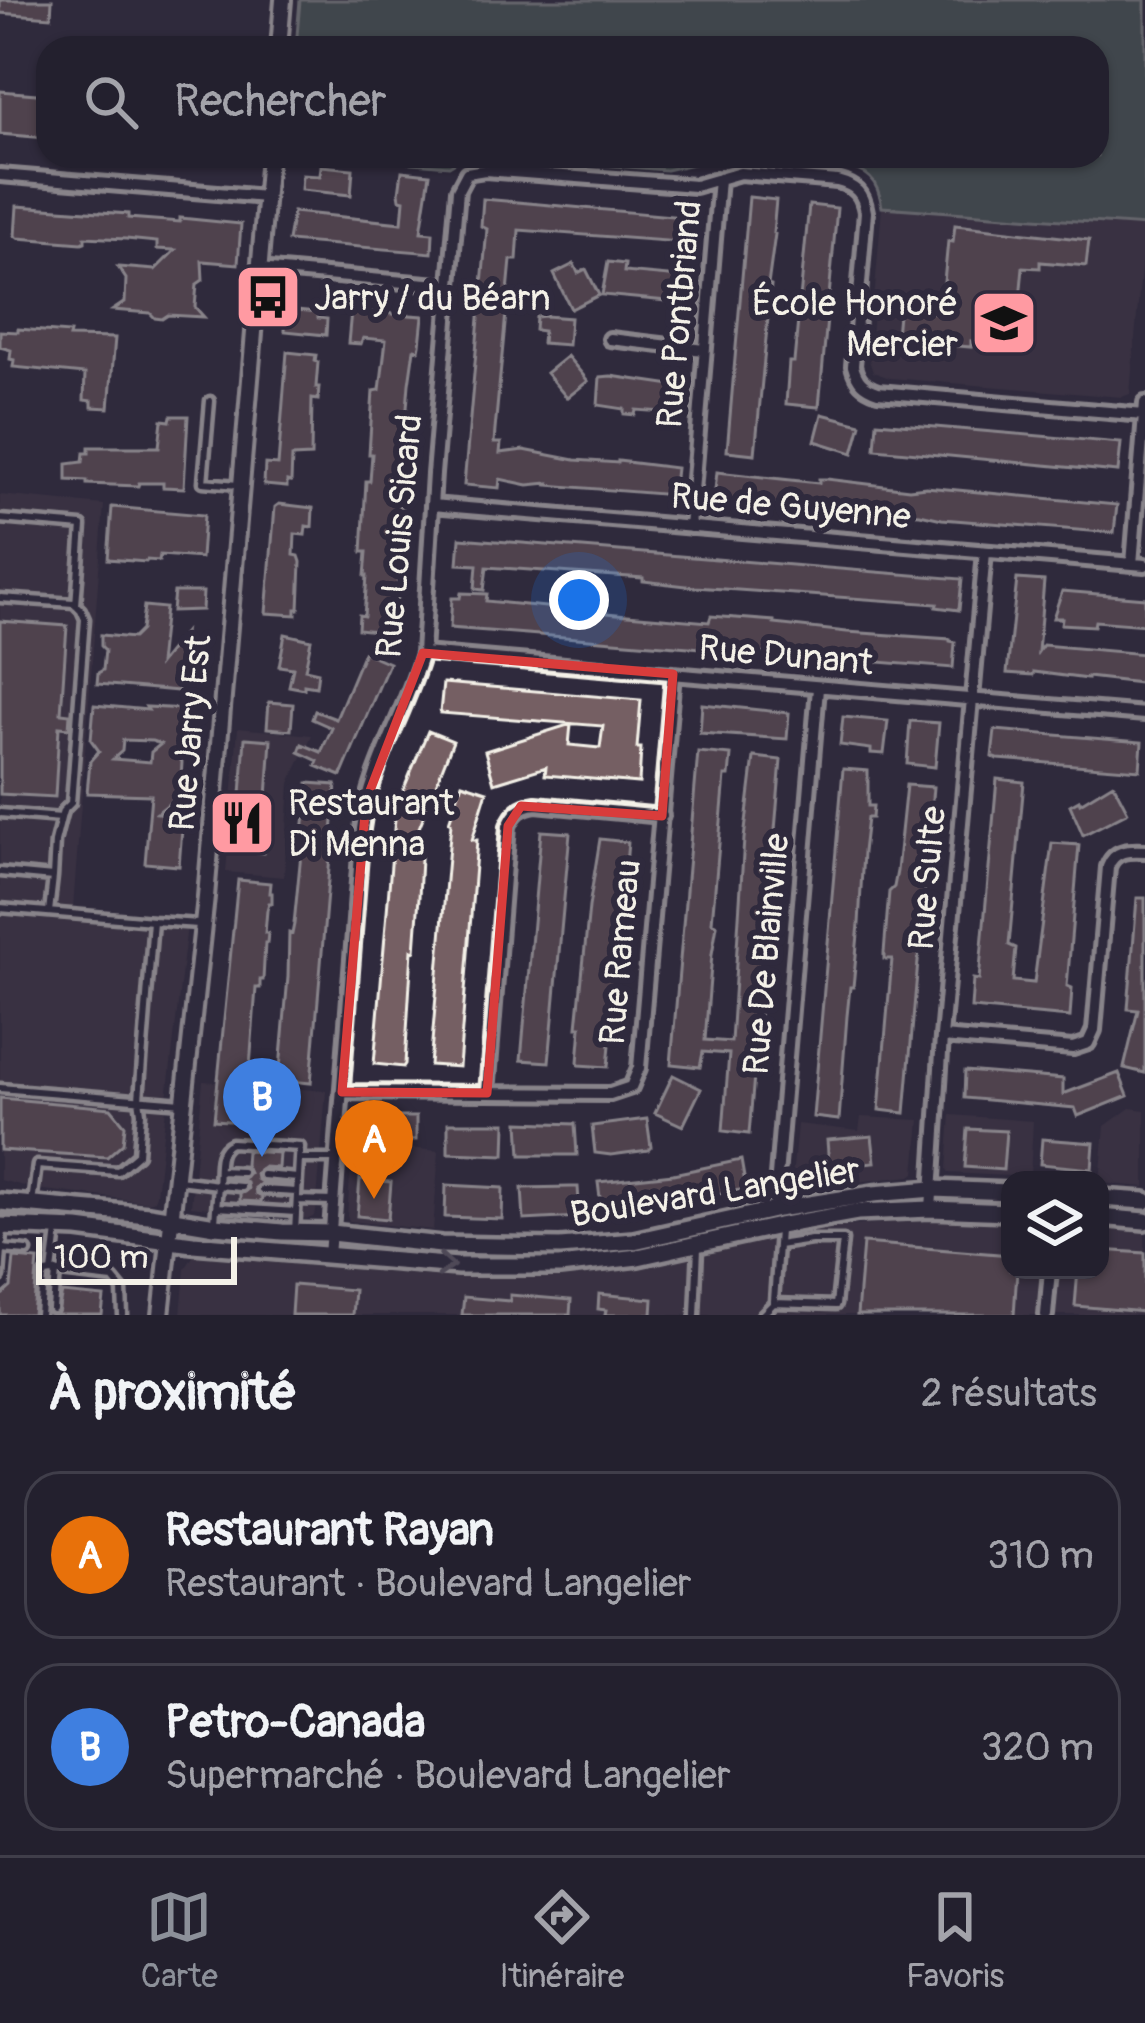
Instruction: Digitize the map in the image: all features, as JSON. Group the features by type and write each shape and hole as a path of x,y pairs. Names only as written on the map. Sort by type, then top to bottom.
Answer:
{"main road":[{"name":"Boulevard Langelier","path":"0,1202 441,1245 560,1247 634,1240 933,1189 1001,1192"},
{"path":"1109,1199 1145,1201"},
{"name":"Boulevard Langelier","path":"2,1226 458,1266 560,1266 698,1244 778,1217 931,1209 1001,1212"},
{"path":"1109,1218 1145,1221"}],"street":[{"path":"280,36 283,0"},
{"name":"Rue Jarry Est","path":"161,1315 202,925 268,168"},
{"name":"Rue Louis Sicard","path":"329,1256 366,801 423,653 458,190 467,173 485,170 695,186 719,178"},
{"path":"719,178 740,173 838,181 860,192 866,212 853,366 865,388 1144,416"},
{"path":"0,175 266,197"},
{"name":"Rue Pontbriand","path":"690,527 719,178"},
{"path":"259,269 449,286"},
{"path":"610,339 704,350"},
{"path":"1139,564 1145,403"},
{"name":"Rue de Guyenne","path":"432,505 1139,564"},
{"name":"Rue Sulte","path":"931,1209 985,552"},
{"name":"Rue Dunant","path":"423,653 1145,714"},
{"name":"Rue Rameau","path":"342,1092 610,1094 632,1087 637,1078 673,674"},
{"name":"Rue De Blainville","path":"778,1217 776,1188 818,688"},
{"path":"488,1093 512,817 518,809 536,804 662,816"},
{"path":"942,1037 1073,1048 1088,1042 1094,1030 1108,867 1117,854 1145,851"},
{"path":"1046,1315 1049,1279"}],"lane":[{"path":"210,401 203,482 241,485"},
{"path":"0,519 82,526 76,604 85,619 71,803 63,811 55,842 49,912"},
{"path":"0,598 76,604"},
{"path":"0,813 61,818"},
{"path":"0,872 53,877"},
{"path":"0,908 202,925"},
{"path":"32,1204 38,1165 118,1171 138,1154 153,921"},
{"path":"0,1088 182,1103"},
{"path":"215,1226 220,1151 231,1143 300,1148 295,1232"},
{"path":"299,1159 336,1159"},
{"path":"219,1171 242,1172"},
{"path":"263,1175 298,1178"},
{"path":"175,1180 241,1187"},
{"path":"262,1190 332,1202"},
{"path":"217,1207 296,1212"},
{"path":"762,1315 774,1303 778,1217"},
{"path":"0,1277 2,1226"},
{"path":"53,1309 57,1228"},
{"path":"774,1303 836,1305 843,1240 778,1245"},
{"path":"695,1315 698,1244"},
{"path":"2,1249 27,1251"},
{"path":"40,1315 43,1278 54,1272 113,1279 122,1290 123,1315"}],"highlighted area":[{"path":"423,653 673,674 662,816 521,806 508,826 487,1093 342,1092 366,801"}],"shaded area":[{"name":"École Honoré Mercier","path":"882,207 1145,226 1130,394 890,378 873,372 869,360"},
{"path":"0,495 104,505 73,908 188,916 156,1195 148,1202 36,1189 0,1180"},
{"path":"238,728 312,735 290,783 284,877 226,872"},
{"path":"203,1081 326,1091 313,1217 191,1206"},
{"path":"1130,1108 1145,1110 1145,1187 1109,1184 1109,1171 1101,1171 1105,1126"},
{"path":"951,1115 1033,1121 1030,1171 1001,1171 1001,1176 949,1173"},
{"path":"861,1117 920,1120 915,1173 794,1186 797,1124 859,1131"},
{"path":"353,1143 439,1151 433,1230 349,1221"},
{"path":"919,1220 1001,1223 1001,1279 1109,1279 1109,1226 1145,1229 1145,1315 181,1315 185,1269 194,1255 577,1276 802,1230"}],"green space":[{"path":"300,0 1145,0 1145,226 882,207 870,178 849,168 1109,168 1109,36 297,36"}],"building":[{"path":"0,0 52,0 51,17 0,13"},
{"path":"0,91 36,94 36,137 0,134"},
{"path":"321,168 353,169 351,195 301,190 302,175 320,176"},
{"path":"402,171 430,174 421,232 433,233 432,253 288,241 293,212 402,223"},
{"path":"749,197 776,200 755,454 727,451"},
{"path":"483,199 695,218 693,243 519,230 517,260 511,260 495,430 494,443 501,443 500,453 524,450 575,460 676,468 673,495 500,479 499,488 464,485 487,229 481,226"},
{"path":"809,205 837,208 819,407 786,404"},
{"path":"17,206 241,224 238,264 202,261 203,280 197,284 195,307 204,317 168,315 162,319 150,313 113,310 125,302 126,279 118,267 155,270 175,250 157,249 157,242 126,239 85,237 82,243 18,238"},
{"path":"955,225 1089,240 1086,266 1040,262 1040,268 1023,267 1018,320 1013,328 1008,327 1007,344 935,344 934,356 908,353 909,336 896,335 899,303 941,313 948,241 953,242"},
{"path":"608,262 625,264 624,272 691,278 689,303 602,295"},
{"path":"574,264 578,273 586,269 599,295 571,309 554,274"},
{"path":"286,309 318,312 318,318 327,319 326,335 285,331"},
{"path":"351,311 423,316 409,384 394,633 358,629 359,615 364,616 367,576 367,552 362,552 373,391 380,390 386,340 363,338 361,344 348,343"},
{"path":"536,317 570,318 568,345 542,343 543,331 535,330"},
{"path":"0,331 115,338 109,408 92,407 92,401 84,400 85,374 13,367 11,350 0,347"},
{"path":"287,352 316,355 319,387 318,400 312,399 311,456 292,457 287,487 264,485 265,464 278,465"},
{"path":"567,356 588,381 567,398 546,373"},
{"path":"600,377 679,386 677,413 636,410 635,415 624,414 624,409 598,405"},
{"path":"822,414 861,424 853,453 815,441"},
{"path":"171,416 188,416 184,488 67,480 67,464 83,462 89,447 159,447 162,420 170,421"},
{"path":"877,422 1121,443 1118,472 875,449"},
{"path":"717,472 1117,505 1114,533 723,501 714,499"},
{"path":"112,507 204,515 201,558 108,559"},
{"path":"275,507 313,508 312,527 306,526 305,535 295,534 294,555 301,562 296,615 266,613"},
{"path":"460,538 962,579 959,610 937,604 487,567 484,590 475,589 477,565 458,564"},
{"path":"1017,579 1044,581 1038,652 1043,645 1145,654 1145,681 1007,673"},
{"path":"1062,591 1145,598 1145,625 1061,624 1062,618 1053,618"},
{"path":"174,592 203,592 202,610 172,611"},
{"path":"461,593 487,594 486,601 627,615 709,622 711,616 950,639 955,642 953,668 450,628 452,598 460,598"},
{"path":"144,606 165,608 159,664 184,633 179,691 97,684 105,650 101,635 133,638 141,630"},
{"path":"0,621 67,626 61,713 70,714 69,728 59,727 55,797 0,794"},
{"path":"285,634 311,640 305,669 318,672 316,687 289,686 293,668 279,666"},
{"path":"364,652 389,663 341,776 316,766 318,761 299,752 302,744 321,752 332,728 312,719 315,711 336,719"},
{"path":"443,683 641,700 639,783 545,775 546,767 494,783 485,751 571,724 569,745 600,748 603,726 440,713"},
{"path":"269,702 293,704 291,730 267,728"},
{"path":"702,704 789,713 787,739 700,733"},
{"path":"94,705 186,709 183,741 173,752 182,762 180,795 157,813 183,816 179,866 145,863 151,795 87,793 90,761 99,751 91,740","holes":["123,740 161,744 151,752 150,762 113,759 122,751"]},
{"path":"843,717 888,721 884,754 840,745"},
{"path":"910,721 939,723 935,767 907,764"},
{"path":"995,730 1142,742 1140,770 998,759 992,757"},
{"path":"428,731 453,741 415,838 422,839 405,1064 374,1064 392,817"},
{"path":"245,738 271,740 263,853 237,851"},
{"path":"698,752 731,755 729,776 725,776 705,1040 731,1042 754,757 781,760 749,1134 723,1131 729,1054 703,1052 700,1067 671,1064"},
{"path":"843,769 868,771 868,806 873,806 863,852 839,1120 813,1117"},
{"path":"997,779 1024,782 1009,945 1016,948 1013,981 1034,983 1052,843 1079,845 1067,986 1072,988 1070,1017 971,1008 973,979 979,980"},
{"path":"308,783 336,785 311,1083 279,1080 289,933 294,924"},
{"path":"462,783 487,791 472,840 477,840 459,1067 430,1065 449,822"},
{"path":"1113,783 1128,812 1083,835 1070,805"},
{"path":"906,785 933,787 905,1113 879,1110 892,959 884,959 889,892 897,871"},
{"path":"541,831 570,833 549,1062 521,1060"},
{"path":"600,839 628,842 608,1067 578,1062 581,1027 577,1027"},
{"path":"238,880 271,883 272,893 263,980 256,988 250,1067 250,1089 262,1090 260,1123 214,1120"},
{"path":"1137,898 1145,898 1145,1073 1124,1068 1138,1010 1128,1009"},
{"path":"965,1071 1063,1079 1063,1094 1119,1073 1128,1096 1078,1116 1075,1108 964,1098"},
{"path":"673,1075 701,1089 683,1126 655,1113"},
{"path":"0,1098 111,1108 125,1125 123,1143 107,1157 0,1150"},
{"path":"374,1117 416,1117 416,1140 374,1140"},
{"path":"647,1119 648,1150 595,1153 592,1126"},
{"path":"519,1122 575,1124 577,1155 521,1155"},
{"path":"448,1123 506,1123 505,1155 448,1153"},
{"path":"968,1129 1006,1131 1003,1170 965,1167"},
{"path":"872,1136 875,1162 829,1166 827,1140"},
{"path":"1042,1139 1094,1143 1092,1169 1040,1164"},
{"path":"246,1151 279,1153 278,1168 264,1167 256,1173 263,1183 255,1188 261,1202 240,1201 240,1194 248,1189 241,1179 249,1173"},
{"path":"741,1160 746,1189 602,1214 598,1182"},
{"path":"360,1179 391,1182 388,1219 357,1216"},
{"path":"446,1185 503,1188 502,1219 445,1217"},
{"path":"578,1187 580,1217 524,1220 522,1188"},
{"path":"863,1243 1001,1254 1001,1279 1016,1279 1014,1315 857,1315"},
{"path":"1109,1251 1145,1253 1145,1312 1075,1306 1077,1279 1109,1279"},
{"path":"14,1258 38,1260 33,1315 0,1315 0,1297 11,1287"},
{"path":"293,1285 354,1290 352,1315 291,1315"},
{"path":"62,1293 104,1297 102,1315 57,1315"},
{"path":"599,1294 653,1299 652,1315 605,1315 606,1310 598,1309"},
{"path":"510,1295 571,1300 570,1315 462,1315 464,1297 510,1301"}],"place":[{"name":"Jarry / du Béarn","path":"268,297"},
{"name":"École Honoré Mercier","path":"1004,323"},
{"name":"Restaurant Di Menna","path":"242,823"},
{"name":"Petro-Canada","path":"262,1157"},
{"name":"Restaurant Rayan","path":"374,1199"}]}
